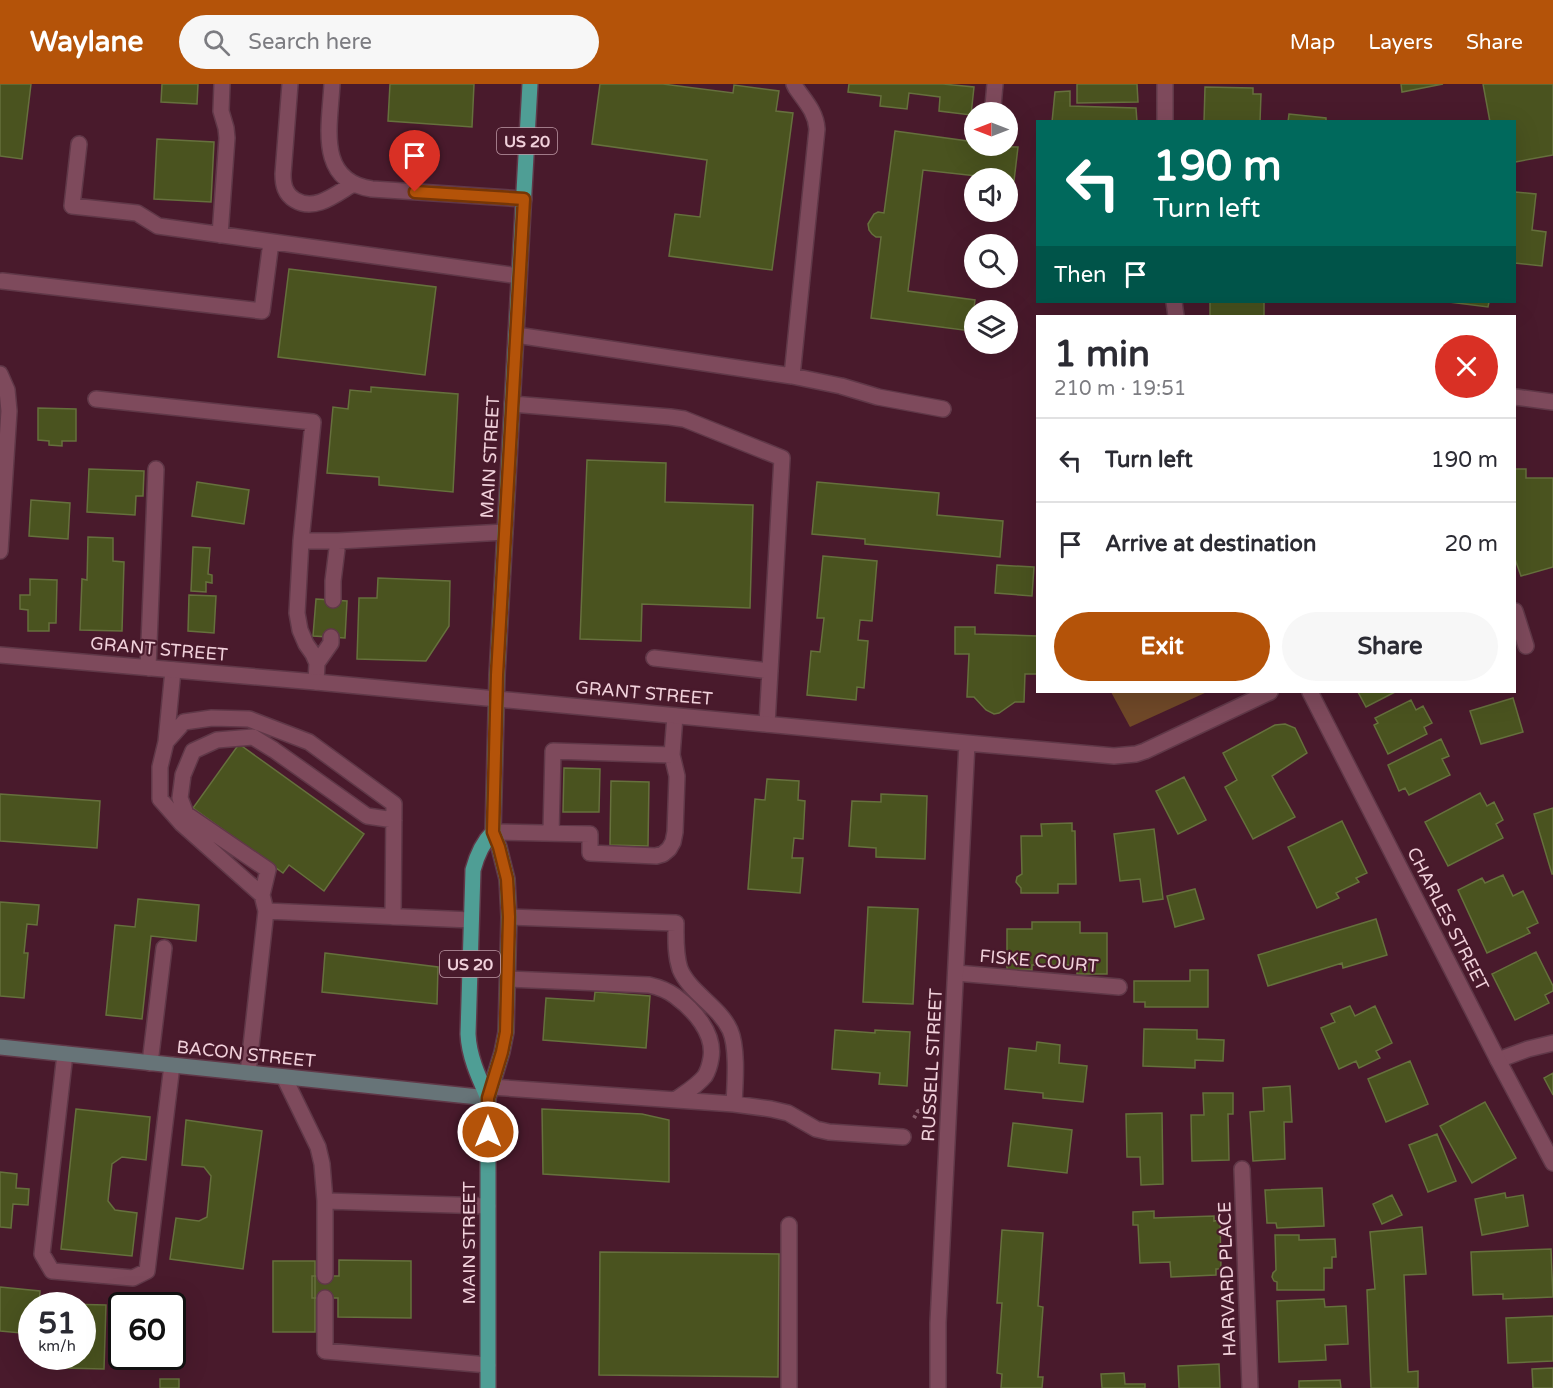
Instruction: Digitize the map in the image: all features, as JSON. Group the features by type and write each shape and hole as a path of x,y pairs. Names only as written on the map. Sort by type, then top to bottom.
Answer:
{"main road":[{"name":"MAIN STREET","path":"488,1388 489,1093 506,1032 509,917 507,879 493,832 496,699 530,84"},
{"name":"MAIN STREET","path":"489,1093 474,1064 468,1043 473,870 480,849 493,832"},
{"name":"BACON STREET","path":"0,1047 284,1077 489,1093"}],"street":[{"path":"220,235 227,138 221,111 222,84"},
{"path":"290,84 283,174 286,191 298,202 306,205 316,204 353,184"},
{"path":"332,84 328,141 330,152 338,171 353,184 372,189 524,199"},
{"path":"792,376 817,129 817,120 813,112 794,84"},
{"path":"993,102 995,84"},
{"path":"1165,84 1165,120"},
{"path":"79,144 72,206 138,213 159,226 519,276"},
{"path":"2,281 262,310 271,242"},
{"path":"516,335 792,376 841,386 878,398 943,410"},
{"path":"0,374 7,390 9,411 0,551"},
{"path":"1516,397 1553,402"},
{"path":"96,399 313,422 301,541 297,613 300,630 317,663 316,682"},
{"path":"512,404 684,419 782,458 767,724"},
{"path":"148,668 156,468"},
{"path":"301,541 505,532"},
{"path":"333,600 338,541"},
{"path":"1516,614 1526,646"},
{"path":"317,663 331,643 331,637"},
{"name":"GRANT STREET","path":"0,655 1114,756 1136,754 1268,693"},
{"path":"654,658 770,671"},
{"path":"173,670 166,742 160,767 160,799 182,824 262,895"},
{"name":"CHARLES STREET","path":"1311,693 1553,1163"},
{"path":"493,832 590,834 590,853 656,856 663,854 673,842 675,832 677,776 672,755 675,716"},
{"path":"166,742 184,722 212,717 249,719 309,742 394,804 393,917"},
{"path":"248,1073 266,911 262,895 268,870 186,814 180,798 183,775 194,751 217,740 253,737 367,816 394,820"},
{"name":"RUSSELL STREET","path":"938,1388 938,1323 967,743"},
{"path":"551,833 553,751 672,755"},
{"path":"266,911 471,920"},
{"path":"509,917 676,923 676,948 681,969 690,984 717,1010 730,1031 735,1054 734,1104"},
{"path":"150,1063 164,948"},
{"name":"FISKE COURT","path":"956,973 1119,987"},
{"path":"508,979 649,985 674,995 692,1011 706,1029 712,1053 706,1075 675,1100"},
{"path":"1498,1060 1527,1049 1553,1043"},
{"path":"65,1054 42,1254 52,1271 133,1278 147,1270 172,1065"},
{"path":"284,1077 318,1147 322,1164 325,1201 325,1276"},
{"path":"489,1093 734,1104 788,1113 816,1129 829,1132 903,1137"},
{"name":"HARVARD PLACE","path":"1242,1169 1250,1388"},
{"path":"325,1201 488,1206"},
{"path":"789,1225 789,1388"},
{"path":"325,1298 325,1351 488,1365"}],"shaded area":[{"path":"1112,693 1205,693 1130,727"}],"building":[{"path":"0,84 31,84 22,159 0,156"},
{"path":"162,84 198,84 197,104 161,102"},
{"path":"390,84 474,84 472,127 388,121"},
{"path":"600,84 663,84 733,93 734,85 779,91 776,111 793,113 772,270 669,256 675,214 700,217 707,160 592,144"},
{"path":"849,84 943,84 974,87 972,102 964,102 964,114 939,111 940,97 909,93 907,109 880,106 881,96 848,92"},
{"path":"1077,84 1137,84 1138,102 1077,103"},
{"path":"1401,84 1443,84 1402,92"},
{"path":"1483,84 1553,84 1553,155 1516,162 1516,120 1490,120"},
{"path":"1205,87 1253,88 1253,94 1261,94 1260,120 1204,120"},
{"path":"1070,91 1070,106 1136,108 1137,120 1052,120 1055,92"},
{"path":"1289,114 1326,118 1326,120 1288,120"},
{"path":"895,131 964,140 964,156 1017,156 1016,168 964,168 964,175 923,170 908,291 975,300 964,300 964,330 871,318 881,237 872,234 868,224 874,214 884,213"},
{"path":"157,139 214,142 211,202 154,199"},
{"path":"1516,192 1536,194 1532,230 1546,232 1542,266 1516,263"},
{"path":"289,269 436,287 425,375 278,357"},
{"path":"1210,303 1264,303 1264,315 1210,315"},
{"path":"1457,303 1489,303 1488,307"},
{"path":"371,387 458,394 453,492 379,485 379,477 327,473 333,407 348,409 350,390 371,392"},
{"path":"38,408 76,409 76,441 62,441 62,446 49,445 49,441 38,440"},
{"path":"587,460 666,463 665,502 753,505 750,608 642,604 641,641 580,639"},
{"path":"89,469 144,471 143,496 136,496 135,515 87,512"},
{"path":"1516,469 1526,469 1526,478 1553,478 1553,567 1521,576 1516,562"},
{"path":"197,482 249,490 244,524 192,516"},
{"path":"817,482 939,493 937,515 1003,521 1000,557 865,544 865,539 812,534"},
{"path":"31,500 70,503 68,539 29,536"},
{"path":"88,537 113,538 113,561 124,562 122,631 80,630 82,579 87,580"},
{"path":"193,547 210,548 208,574 212,575 212,583 206,582 206,592 191,591"},
{"path":"823,556 877,561 872,621 860,620 858,640 868,641 864,688 857,687 856,700 807,695 811,651 820,652 824,618 817,618"},
{"path":"997,565 1034,567 1032,596 995,593"},
{"path":"378,578 450,581 449,626 426,661 357,659 359,598 377,598"},
{"path":"30,579 57,580 56,623 49,623 49,631 28,631 28,610 20,609 20,595 30,595"},
{"path":"189,595 216,596 214,633 188,631"},
{"path":"316,599 347,601 345,638 313,636"},
{"path":"955,627 975,627 975,634 1036,636 1036,674 1025,674 1024,702 1015,702 994,714 986,710 974,697 967,697 969,654 955,654"},
{"path":"1359,693 1393,693 1366,707"},
{"path":"1513,698 1523,732 1481,744 1470,711"},
{"path":"1411,700 1416,710 1423,706 1432,723 1424,727 1427,734 1388,754 1374,725 1378,723 1375,718"},
{"path":"1285,724 1295,728 1307,753 1272,776 1295,817 1253,839 1225,787 1237,780 1223,753 1275,725"},
{"path":"1441,739 1449,756 1442,759 1450,775 1409,795 1405,788 1399,791 1388,765"},
{"path":"239,744 364,834 324,891 289,865 283,873 193,808"},
{"path":"564,768 600,769 599,812 563,812"},
{"path":"1184,777 1206,820 1178,834 1156,791"},
{"path":"767,779 799,781 798,800 805,801 803,839 794,838 792,858 803,858 800,893 748,889 755,799 765,800"},
{"path":"611,781 649,782 648,846 610,845"},
{"path":"1480,793 1487,806 1494,802 1503,820 1496,824 1503,838 1448,866 1425,822"},
{"path":"0,794 100,801 97,848 0,841"},
{"path":"881,794 927,796 925,859 876,857 876,848 849,846 852,801 881,802"},
{"path":"1553,808 1553,874 1552,874 1534,814"},
{"path":"1342,821 1367,873 1356,878 1359,882 1336,893 1339,898 1317,908 1288,847"},
{"path":"1072,823 1072,831 1075,831 1076,884 1058,884 1058,893 1021,893 1021,888 1016,882 1017,877 1022,874 1021,836 1042,836 1041,824"},
{"path":"1154,829 1163,899 1143,902 1140,879 1120,881 1114,834"},
{"path":"1503,875 1513,896 1523,891 1538,923 1527,928 1530,933 1487,953 1458,890 1482,878 1485,883"},
{"path":"1195,889 1204,919 1175,927 1167,896"},
{"path":"138,899 199,905 196,941 151,936 142,1019 106,1015 115,925 135,927"},
{"path":"0,902 39,905 37,925 27,924 24,953 28,953 24,998 0,996"},
{"path":"868,907 918,909 913,1004 863,1002"},
{"path":"1376,919 1387,955 1343,968 1342,963 1268,986 1258,955"},
{"path":"1032,922 1080,922 1080,933 1107,933 1107,974 1077,974 1077,965 1032,965 1032,970 1007,970 1007,929 1032,929"},
{"path":"1536,952 1553,986 1553,991 1545,995 1549,1003 1515,1020 1492,974"},
{"path":"325,953 438,967 437,1004 322,992"},
{"path":"1190,970 1208,970 1208,1007 1145,1007 1145,1002 1134,1002 1134,981 1190,981"},
{"path":"595,992 650,996 646,1048 543,1040 546,998 594,1001"},
{"path":"1350,1006 1355,1016 1375,1006 1392,1043 1376,1051 1380,1058 1359,1068 1356,1061 1339,1069 1321,1028 1335,1022 1331,1014"},
{"path":"1144,1029 1197,1030 1197,1039 1224,1040 1223,1061 1195,1060 1195,1068 1143,1066"},
{"path":"835,1030 875,1033 875,1030 910,1032 907,1086 879,1084 880,1073 832,1069"},
{"path":"1037,1042 1060,1045 1059,1063 1087,1066 1083,1102 1043,1098 1043,1093 1005,1089 1009,1048 1036,1051"},
{"path":"1410,1061 1428,1104 1386,1122 1368,1079"},
{"path":"1553,1073 1553,1095 1544,1078"},
{"path":"1290,1086 1292,1122 1284,1122 1285,1159 1253,1161 1250,1112 1264,1111 1263,1088"},
{"path":"1203,1093 1233,1093 1233,1114 1228,1114 1229,1160 1192,1161 1191,1115 1204,1115"},
{"path":"1485,1102 1516,1158 1472,1183 1440,1126"},
{"path":"76,1109 150,1117 146,1160 122,1157 112,1164 108,1201 115,1210 137,1213 132,1256 61,1249"},
{"path":"542,1109 642,1114 669,1120 669,1182 543,1174"},
{"path":"1162,1113 1163,1184 1141,1185 1140,1157 1127,1157 1126,1114"},
{"path":"186,1120 262,1131 243,1269 170,1259 176,1218 199,1221 207,1217 211,1176 204,1167 182,1165"},
{"path":"1013,1123 1072,1130 1067,1173 1008,1166"},
{"path":"1437,1134 1456,1181 1428,1192 1409,1145"},
{"path":"0,1172 17,1174 16,1188 29,1189 28,1205 13,1204 11,1228 0,1227"},
{"path":"1322,1188 1324,1226 1277,1228 1276,1223 1267,1223 1265,1190"},
{"path":"1505,1193 1506,1198 1523,1195 1528,1226 1482,1235 1475,1199"},
{"path":"1392,1195 1402,1215 1382,1224 1373,1204"},
{"path":"1154,1211 1154,1218 1214,1216 1214,1221 1220,1220 1221,1269 1216,1269 1216,1275 1171,1277 1170,1262 1140,1263 1138,1225 1133,1225 1133,1212"},
{"path":"1422,1227 1426,1274 1404,1275 1408,1372 1418,1371 1418,1388 1371,1388 1367,1290 1375,1289 1370,1232"},
{"path":"1002,1230 1043,1233 1038,1306 1043,1307 1038,1377 1043,1377 1042,1388 1001,1388 1002,1374 997,1373 1002,1303 997,1303"},
{"path":"1275,1235 1299,1235 1299,1240 1335,1239 1336,1257 1332,1257 1332,1268 1324,1268 1324,1290 1277,1290 1277,1282 1272,1277 1276,1270"},
{"path":"1551,1249 1553,1297 1503,1299 1503,1294 1473,1295 1471,1252"},
{"path":"600,1252 779,1254 778,1377 599,1375"},
{"path":"339,1260 411,1261 411,1318 338,1317 338,1298 312,1298 312,1276 339,1276"},
{"path":"273,1261 315,1261 315,1332 273,1332"},
{"path":"0,1287 40,1291 18,1292 18,1333 0,1331"},
{"path":"1324,1299 1325,1307 1346,1306 1348,1344 1325,1345 1326,1360 1279,1362 1277,1301"},
{"path":"96,1305 106,1305 104,1369 96,1369"},
{"path":"1553,1316 1553,1361 1508,1363 1506,1318"},
{"path":"1219,1364 1220,1388 1179,1388 1178,1366"},
{"path":"1553,1368 1553,1388 1533,1388 1532,1369"},
{"path":"1124,1373 1125,1384 1145,1384 1145,1388 1102,1388 1101,1374"},
{"path":"160,1379 179,1379 179,1388 160,1388"},
{"path":"1340,1380 1341,1388 1299,1388 1299,1381"}],"route":[{"path":"415,192 524,199 497,675 493,832 507,879 509,917 507,1021 502,1052 488,1098 488,1132"}]}
